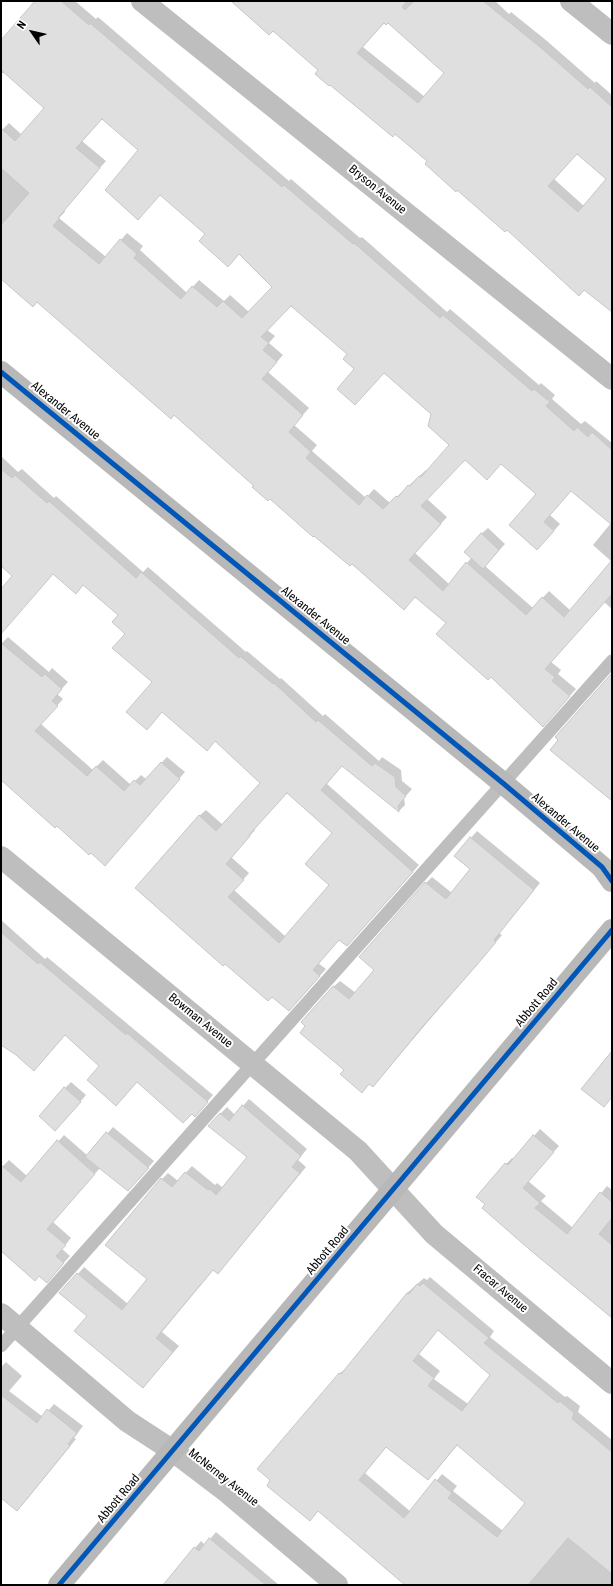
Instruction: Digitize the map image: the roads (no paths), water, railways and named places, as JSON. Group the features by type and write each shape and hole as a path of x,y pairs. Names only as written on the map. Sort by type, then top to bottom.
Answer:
{"street":[{"name":"Bryson Avenue","path":"142,1 612,379"},
{"path":"571,1 612,34"},
{"name":"Alexander Avenue","path":"1,372 504,784 602,867 612,881"},
{"name":"Bowman Avenue","path":"1,857 358,1151 393,1189"},
{"name":"Abbott Road","path":"60,1585 612,930"},
{"name":"Fracar Avenue","path":"393,1189 434,1234 612,1383"},
{"name":"McNerney Avenue","path":"1,1314 127,1421 172,1451 226,1492 337,1585"}],"lane":[{"path":"1,1346 504,784 612,661"}]}
